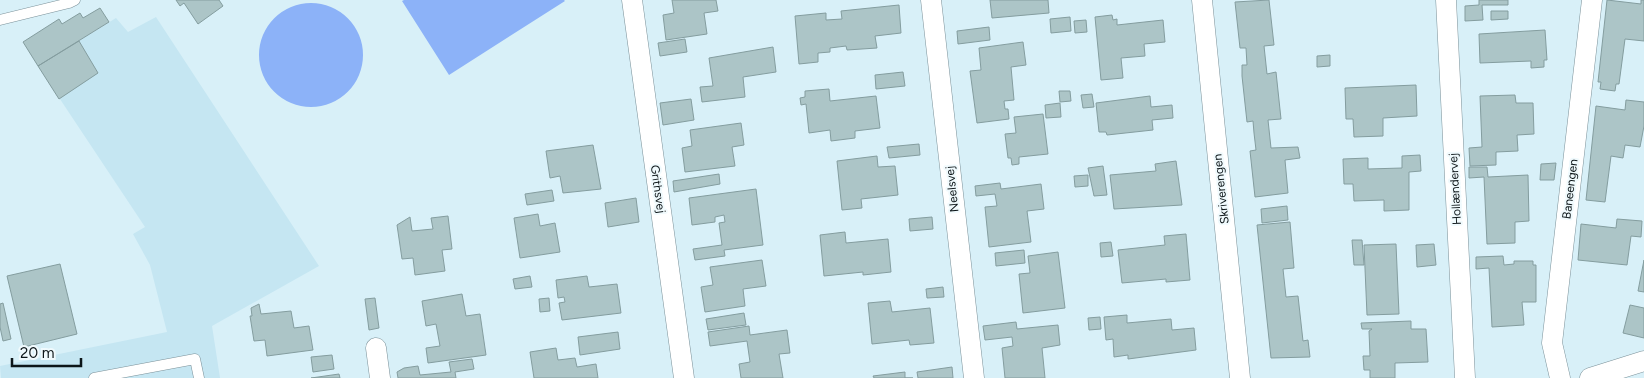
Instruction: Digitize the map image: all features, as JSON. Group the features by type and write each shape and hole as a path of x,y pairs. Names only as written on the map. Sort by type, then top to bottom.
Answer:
{"street":[{"name":"Grithsvej","path":"632,0 684,378"},
{"name":"Neelsvej","path":"931,0 974,378"},
{"name":"Skriverengen","path":"1202,0 1240,378"},
{"name":"Hollændervej","path":"1446,0 1465,378"},
{"name":"Baneengen","path":"1560,378 1552,343 1592,0"},
{"path":"376,348 380,378"},
{"path":"1590,378 1644,361"}],"lane":[{"path":"0,20 69,4 75,0"},
{"path":"94,378 195,359 199,378"}],"shaded area":[{"path":"156,17 319,266 212,326 220,378 1,378 0,366 167,332 150,265 133,234 145,227 38,66 116,18 128,32"}],"water":[{"path":"402,1 565,1 449,75"},
{"path":"311,3 331,7 348,18 359,35 363,55 359,75 348,92 331,103 311,107 291,103 274,92 263,75 259,55 263,35 274,18 291,7"}],"building":[{"path":"176,0 219,0 223,6 198,24 184,3 180,6"},
{"path":"672,0 716,0 718,11 704,13 707,34 666,40 663,15 674,13"},
{"path":"990,0 1048,0 1049,13 992,18"},
{"path":"1269,0 1274,45 1264,46 1267,74 1276,72 1281,119 1268,120 1271,148 1298,147 1300,158 1285,160 1288,193 1255,197 1250,151 1256,150 1253,121 1247,122 1242,76 1242,65 1247,65 1246,48 1240,48 1235,2"},
{"path":"1479,0 1508,0 1508,5 1482,5 1483,20 1465,21 1465,6 1479,5"},
{"path":"1607,0 1641,4 1641,0 1644,0 1644,41 1625,39 1619,84 1616,84 1615,91 1600,89 1601,82 1598,82"},
{"path":"899,5 901,33 875,36 877,48 847,50 846,46 830,48 830,52 818,53 818,62 799,64 795,16 826,13 826,20 842,19 841,11"},
{"path":"100,8 109,22 38,66 23,42 59,19 62,24 80,13 83,18"},
{"path":"1491,11 1508,11 1508,19 1491,20"},
{"path":"1112,15 1113,20 1117,19 1117,25 1163,20 1165,42 1144,44 1145,56 1121,58 1123,78 1101,80 1095,17"},
{"path":"1070,17 1071,31 1051,33 1050,19"},
{"path":"1086,20 1087,32 1075,33 1074,21"},
{"path":"989,27 990,40 958,44 957,31"},
{"path":"1545,30 1547,60 1544,60 1544,67 1531,68 1531,61 1480,63 1479,34"},
{"path":"685,39 687,52 660,56 658,43"},
{"path":"79,41 98,73 59,99 38,66"},
{"path":"1023,42 1026,65 1011,67 1014,100 1004,101 1005,109 1008,109 1009,119 977,123 970,71 981,70 979,48"},
{"path":"773,47 776,72 743,77 745,97 702,102 700,87 713,86 709,58"},
{"path":"1330,55 1330,66 1317,67 1317,56"},
{"path":"903,72 905,86 876,89 875,75"},
{"path":"1416,85 1417,116 1383,118 1383,136 1354,137 1353,119 1346,119 1345,88"},
{"path":"829,89 830,101 876,96 880,128 855,131 855,138 831,141 830,130 809,133 806,104 801,105 800,98 805,97 805,91"},
{"path":"1059,91 1070,91 1071,101 1060,102"},
{"path":"1092,94 1094,107 1083,108 1081,95"},
{"path":"1515,95 1516,103 1533,103 1534,134 1517,135 1518,151 1496,152 1496,165 1470,166 1469,148 1482,147 1480,96"},
{"path":"1150,96 1151,107 1172,105 1173,118 1152,120 1153,130 1107,135 1106,132 1099,132 1096,103"},
{"path":"691,99 694,120 663,125 660,103"},
{"path":"1626,100 1644,102 1644,126 1640,147 1625,145 1623,158 1611,156 1605,202 1586,200 1596,106 1625,110"},
{"path":"1060,103 1061,117 1046,118 1045,105"},
{"path":"1043,114 1048,154 1019,157 1019,164 1012,165 1011,158 1008,158 1005,134 1016,133 1014,117"},
{"path":"741,123 744,145 732,147 735,166 685,172 682,148 692,146 690,130"},
{"path":"919,144 920,155 889,158 887,147"},
{"path":"593,145 601,189 563,193 560,176 550,178 546,151"},
{"path":"1420,155 1421,171 1409,172 1409,210 1384,211 1384,200 1354,201 1353,184 1344,184 1343,159 1368,158 1368,169 1402,168 1402,156"},
{"path":"877,156 878,167 895,166 898,195 861,199 862,208 842,210 837,161"},
{"path":"1176,161 1182,205 1114,209 1110,175 1156,171 1155,164"},
{"path":"1556,163 1554,180 1540,180 1541,164"},
{"path":"1103,166 1107,195 1094,196 1088,168"},
{"path":"1469,167 1487,167 1488,177 1528,175 1529,221 1515,222 1515,243 1487,244 1484,177 1469,178"},
{"path":"719,174 720,184 674,192 673,181"},
{"path":"1088,175 1088,186 1075,187 1074,176"},
{"path":"1000,183 1001,189 1041,184 1044,209 1027,211 1031,242 989,247 985,207 997,206 995,194 976,196 975,186"},
{"path":"756,189 763,245 724,250 725,256 695,260 693,249 722,245 719,223 725,222 724,215 715,217 715,222 692,225 689,198"},
{"path":"552,190 554,201 527,205 525,194"},
{"path":"636,198 639,222 608,227 605,203"},
{"path":"1287,206 1288,220 1262,223 1261,209"},
{"path":"538,214 540,226 555,223 560,252 520,258 514,218"},
{"path":"448,216 452,249 442,250 445,271 415,275 413,258 402,259 397,225 410,217 412,231 433,229 431,218"},
{"path":"932,217 933,229 910,231 909,219"},
{"path":"1617,219 1642,221 1641,237 1631,236 1627,265 1578,260 1581,224 1616,228"},
{"path":"1290,222 1294,268 1283,269 1286,297 1298,296 1303,341 1308,340 1310,357 1271,358 1257,225"},
{"path":"845,232 846,243 888,239 891,272 863,275 863,272 824,276 820,235"},
{"path":"1186,234 1190,280 1166,282 1166,279 1122,283 1118,250 1165,245 1164,236"},
{"path":"1352,240 1362,240 1364,265 1354,265"},
{"path":"1111,242 1113,256 1101,257 1100,243"},
{"path":"1396,244 1399,314 1367,315 1364,245"},
{"path":"1434,244 1436,265 1417,267 1416,245"},
{"path":"1024,250 1025,263 996,266 995,253"},
{"path":"1058,252 1065,308 1023,313 1019,274 1030,273 1028,256"},
{"path":"1503,256 1504,265 1514,264 1514,261 1533,261 1533,265 1536,265 1536,302 1522,302 1524,325 1492,327 1489,268 1476,269 1476,257"},
{"path":"762,260 766,286 743,289 745,306 705,312 701,287 713,285 710,267"},
{"path":"1644,260 1644,292 1638,291"},
{"path":"60,264 77,334 24,347 7,276"},
{"path":"530,276 532,287 515,289 513,279"},
{"path":"587,276 589,287 617,284 621,313 562,320 559,303 565,302 564,297 558,298 556,280"},
{"path":"943,287 944,297 927,298 926,289"},
{"path":"462,294 466,316 480,314 486,355 428,363 426,348 440,346 436,324 426,326 422,301"},
{"path":"375,298 379,328 369,330 365,299"},
{"path":"549,298 550,311 540,312 539,299"},
{"path":"890,301 892,312 930,308 934,343 910,345 909,340 872,344 868,303"},
{"path":"3,303 11,339 3,341 0,327 0,304"},
{"path":"259,304 261,314 291,311 294,328 309,326 313,350 267,356 265,340 254,341 250,316 252,316 251,308"},
{"path":"1630,305 1644,308 1644,338 1623,333"},
{"path":"744,313 746,325 708,330 706,319"},
{"path":"1127,315 1127,323 1171,319 1172,330 1194,328 1196,350 1128,359 1128,355 1114,357 1113,339 1106,340 1104,317"},
{"path":"1100,317 1101,329 1089,330 1088,318"},
{"path":"1411,321 1411,329 1426,329 1428,362 1395,363 1395,378 1370,378 1370,370 1364,370 1363,356 1370,356 1369,331 1372,329 1362,329 1361,323"},
{"path":"1016,322 1017,329 1058,325 1060,345 1042,348 1045,378 1005,378 1002,348 1013,346 1012,337 985,340 983,326"},
{"path":"749,326 750,335 787,330 790,353 779,354 783,378 741,378 739,364 750,362 747,341 710,346 708,332"},
{"path":"618,332 620,349 580,355 578,337"},
{"path":"556,348 558,360 575,358 577,367 596,364 598,378 534,378 530,352"},
{"path":"332,355 334,369 313,372 311,357"},
{"path":"472,359 474,369 455,372 456,378 398,378 397,372 404,368 418,366 420,375 451,372 449,362"},
{"path":"952,367 953,378 918,378 917,372"},
{"path":"905,372 905,378 874,378 873,376"},
{"path":"339,374 340,378 311,378"}]}
